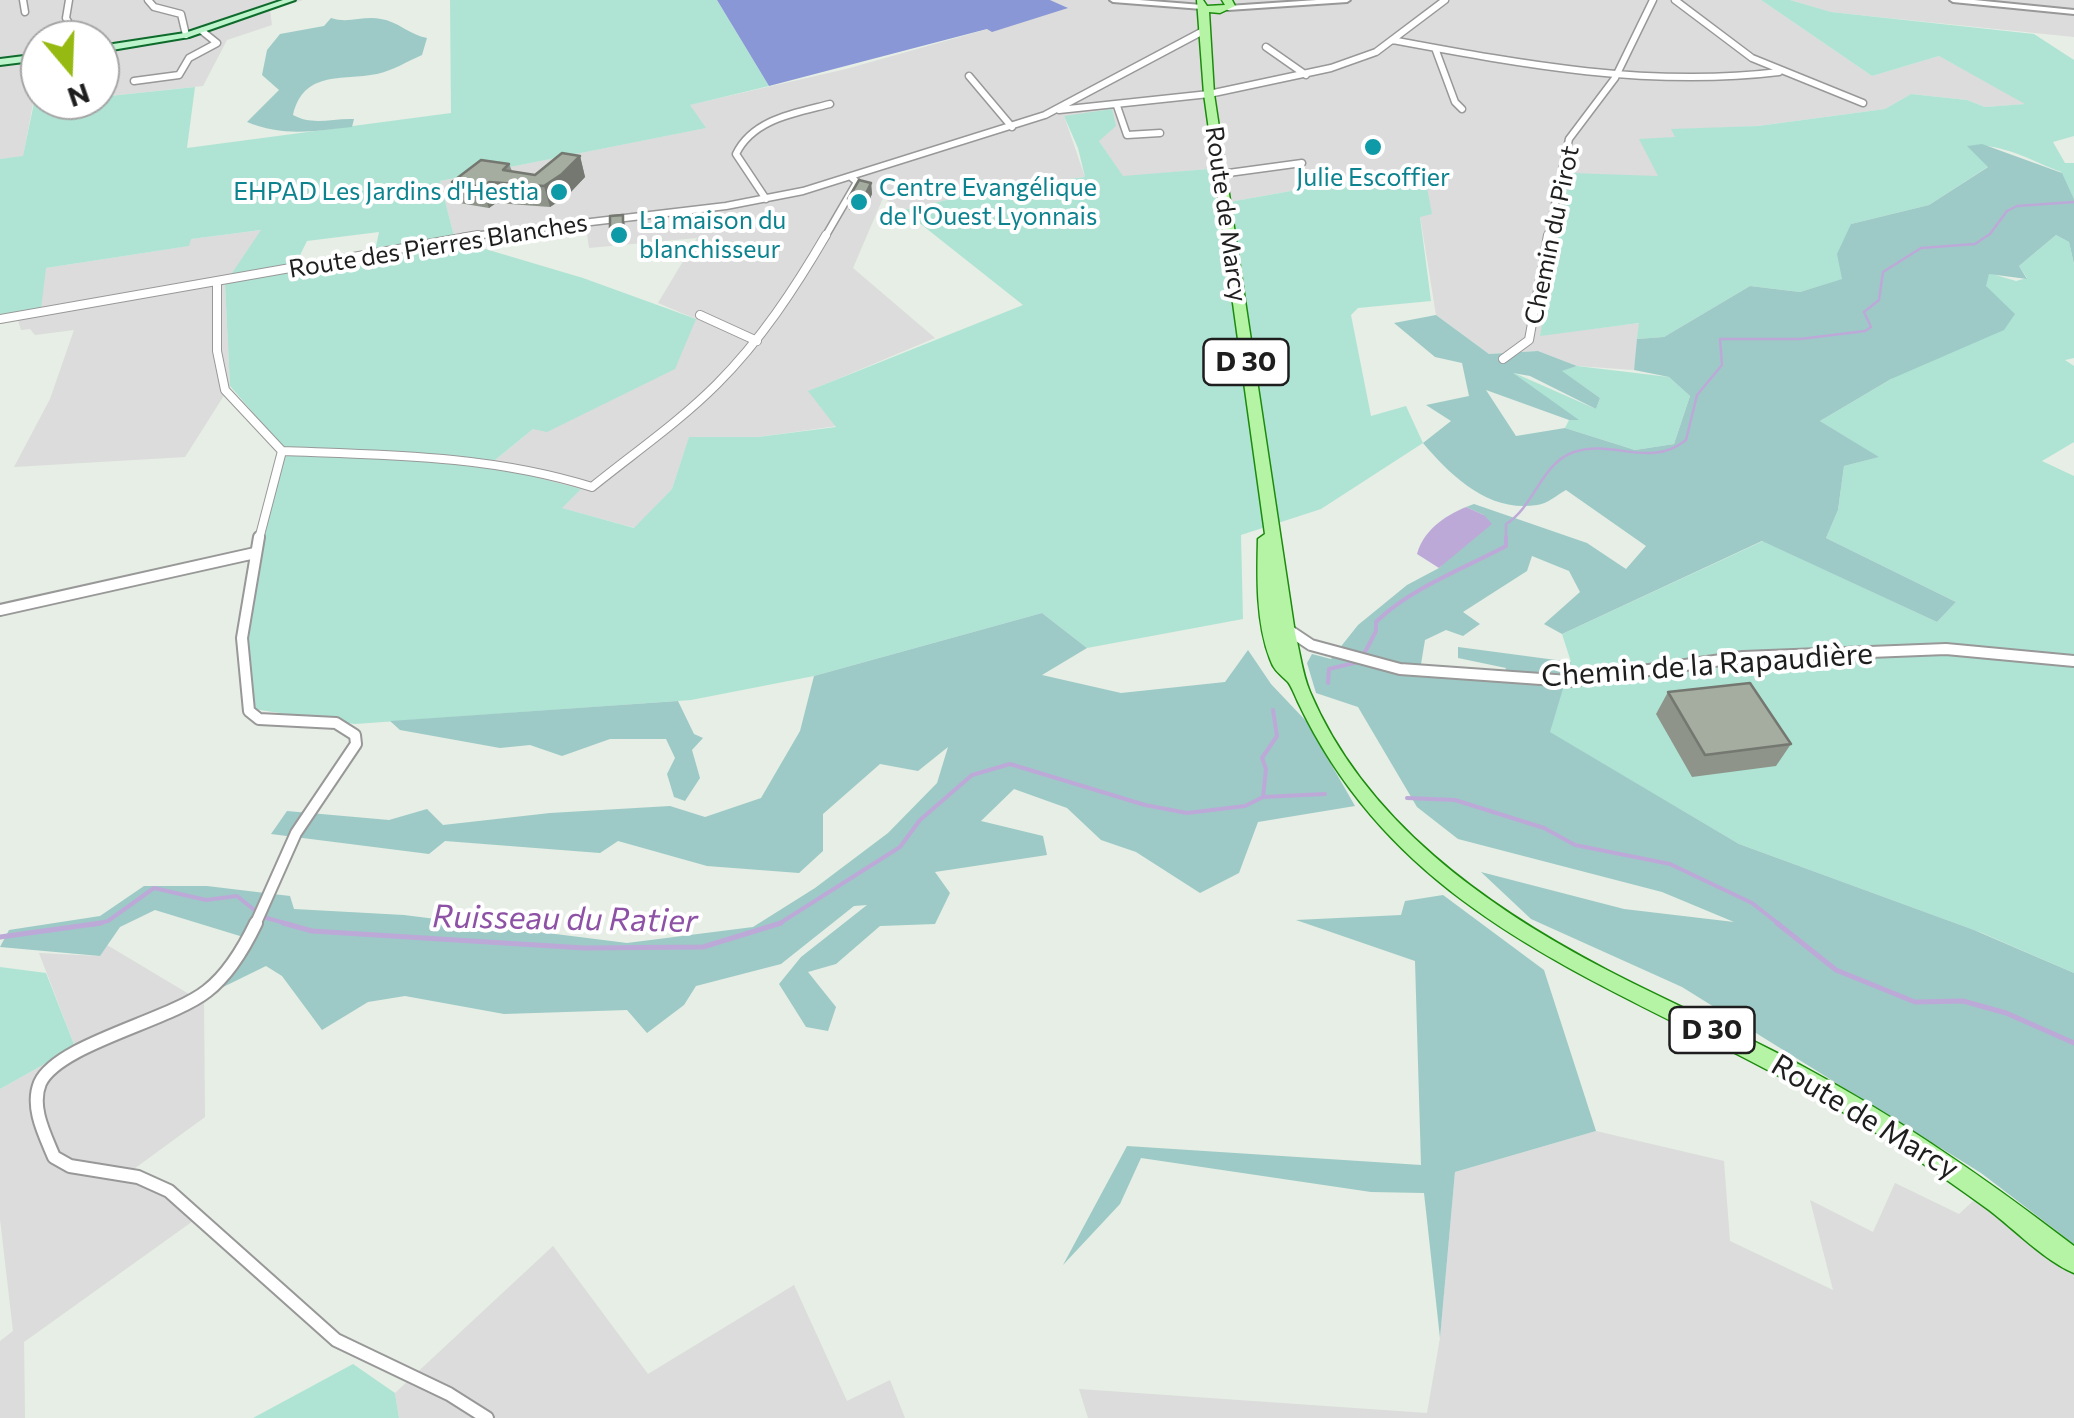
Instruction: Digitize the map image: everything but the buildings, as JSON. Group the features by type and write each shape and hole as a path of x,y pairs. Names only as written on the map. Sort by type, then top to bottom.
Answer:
{"main road":[{"path":"120,46 186,35 291,0"},
{"path":"1202,4 1226,5"},
{"name":"Route de Marcy","path":"1202,4 1208,94 1286,630 1300,688 1333,752 1372,804 1420,856 1479,903 1603,978 1758,1052 1868,1116 1985,1190 2074,1260"},
{"path":"1205,30 1226,5"},
{"name":"Route de Marcy","path":"1268,516 1266,587 1273,636 1283,670 1300,688"}],"street":[{"path":"24,0 25,12"},
{"path":"148,0 154,7 181,14 186,35"},
{"path":"1112,0 1202,4"},
{"path":"1226,5 1346,0"},
{"path":"1058,109 1065,112 1208,94 1306,75 1354,61 1392,40 1445,0"},
{"name":"Chemin du Pirot","path":"1502,359 1530,340 1569,139 1617,75 1653,0"},
{"path":"1675,0 1736,49 1778,72 1864,103"},
{"path":"1954,0 2074,12"},
{"path":"134,81 179,75 189,58 218,43 202,30"},
{"name":"Route des Pierres Blanches","path":"0,319 494,232 766,199 852,178 1012,127 1058,109 1205,30"},
{"path":"1392,40 1617,75 1687,80 1778,72"},
{"path":"1266,47 1306,75"},
{"path":"1436,48 1455,102 1462,109"},
{"path":"969,76 1012,127"},
{"path":"766,199 736,154 740,143 764,126 830,104"},
{"path":"1117,106 1127,134 1160,133"},
{"path":"1220,174 1302,163"},
{"path":"217,282 217,351 225,390 282,451 475,459 592,486 706,394 757,341 812,261 857,182 852,178"},
{"path":"700,315 757,341"},
{"path":"282,451 255,552 242,638 248,710 258,719 336,723 355,735 356,744 293,838 256,926 218,982 190,1004 64,1062 42,1079 36,1096 54,1157 70,1166 138,1177 170,1192 336,1340 449,1394 487,1418"},
{"path":"0,610 255,552"},
{"name":"Route de Marcy","path":"1266,587 1277,612 1282,638 1292,650"},
{"name":"Chemin de la Rapaudière","path":"1286,630 1312,645 1400,669 1569,680 1744,658 1946,649 2074,661"},
{"path":"1292,650 1312,645"}],"shaded area":[{"path":"0,0 303,0 270,10 272,25 227,40 203,86 120,95 120,20 20,20 20,120 30,120 23,157 0,159"},
{"path":"450,0 717,0 769,86 690,105 706,128 440,181 455,240 583,278 696,319 675,369 547,432 533,429 489,465 581,489 562,508 634,528 672,489 689,437 758,437 836,427 808,391 1023,305 903,210 999,188 1085,177 1064,116 1112,109 1116,126 1099,141 1123,176 1209,169 1218,204 1364,178 1426,182 1432,214 1420,217 1431,301 1358,308 1351,315 1371,416 1406,406 1423,443 1321,509 1241,535 1243,619 1087,648 1042,613 814,676 691,700 355,724 253,709 246,638 261,550 286,451 230,386 225,284 374,256 379,232 307,241 295,265 230,276 261,230 191,239 189,246 46,268 41,309 0,316 0,159 23,156 30,120 120,120 120,95 195,87 187,148 451,113"},
{"path":"717,0 1050,0 1068,8 992,32 987,29 769,86"},
{"path":"1050,0 1761,0 1872,76 1939,56 2027,104 1985,107 1967,100 1911,94 1885,109 1758,126 1672,130 1676,137 1658,176 1540,335 1640,323 1634,370 1577,366 1538,351 1489,354 1436,315 1420,216 1364,178 1218,204 1209,169 1123,177 1099,141 1064,116 1085,177 999,188 903,210 883,198 853,268 935,338 809,391 837,426 758,437 689,438 672,489 635,528 561,508 579,489 488,466 533,429 696,319 658,303 697,238 589,248 586,226 455,240 440,181 705,128 689,105 846,69 1066,7"},
{"path":"1761,0 1790,0 1831,12 2034,34 2074,60 2074,136 2053,142 2065,163 2074,163 2074,199 2061,172 2004,150 1968,146 1989,166 1929,205 1851,224 1843,279 1800,292 1750,286 1664,337 1637,339 1639,323 1540,336 1570,173 1658,176 1639,139 1675,137 1671,129 1758,126 1885,109 1911,94 1967,100 1985,107 2025,104 1939,56 1872,76"},
{"path":"1790,0 2074,0 2074,37 1830,12"},
{"path":"331,18 393,22 427,38 422,55 383,73 315,84 298,101 293,115 315,121 354,119 352,127 286,131 247,122 279,90 262,75 267,50 280,34 324,26"},
{"path":"1982,144 2062,173 2074,199 2074,264 2069,242 2056,235 2019,266 2027,279 1989,274 1986,286 2015,314 2004,330 1891,379 1820,421 1879,457 1844,466 1838,510 1826,538 1956,602 1937,622 1762,541 1562,634 1544,624 1580,592 1569,571 1532,556 1527,571 1463,612 1480,624 1463,636 1446,630 1425,640 1419,676 1502,680 1506,668 1458,658 1458,647 1571,662 1550,732 1739,844 1974,930 2074,973 2074,1244 1981,1173 1682,987 1531,919 1481,872 1624,909 1734,922 1662,892 1458,839 1417,807 1358,707 1316,693 1307,663 1312,654 1331,659 1358,625 1407,585 1439,568 1461,547 1484,515 1466,507 1474,504 1587,543 1626,569 1646,546 1566,490 1541,504 1519,506 1487,498 1446,468 1423,443 1451,421 1426,405 1469,396 1462,363 1435,357 1394,323 1436,315 1489,354 1538,351 1577,366 1562,371 1600,398 1596,409 1530,376 1513,373 1579,420 1569,420 1486,390 1516,436 1565,428 1635,450 1674,444 1690,396 1669,377 1634,370 1637,339 1664,337 1750,286 1800,292 1842,279 1837,254 1851,224 1929,205 1988,167 1967,146"},
{"path":"262,230 225,284 230,386 185,457 14,467 50,399 74,330 35,335 30,329 21,330 18,320 46,268 188,246 190,239"},
{"path":"2056,235 2069,242 2074,264 2074,358 2065,360 2074,366 2074,442 2042,461 2074,476 2074,973 1982,933 1739,844 1549,732 1571,662 1562,634 1763,541 1937,622 1956,602 1826,538 1838,510 1844,466 1878,457 1820,421 1891,379 1985,286 1989,273 2016,281 2027,278 2019,266"},
{"path":"1577,366 1669,377 1690,396 1674,444 1635,450 1565,428 1569,420 1577,420 1512,372 1596,409 1600,398 1561,371"},
{"path":"1466,507 1484,515 1492,524 1439,568 1417,554 1436,525"},
{"path":"1042,613 1087,648 1042,675 1121,693 1225,682 1248,650 1271,684 1307,722 1355,806 1258,822 1239,873 1200,893 1136,852 1101,840 1067,808 1014,789 981,821 1043,836 1047,855 935,872 950,893 935,924 880,926 836,964 808,972 836,1007 828,1031 806,1027 779,984 801,957 867,905 854,906 781,964 696,986 684,1005 647,1033 627,1010 504,1014 405,996 368,1002 322,1030 282,976 266,966 217,990 253,940 155,910 120,927 100,956 0,947 9,930 100,916 144,886 207,886 290,896 294,909 404,915 627,943 753,927 815,888 888,833 937,783 948,747 918,771 880,764 823,814 823,851 799,873 707,866 618,841 600,853 445,841 429,854 271,834 287,811 389,820 427,809 443,825 550,813 670,806 705,817 761,798 800,731 814,676"},
{"path":"678,701 694,734 703,738 692,750 700,778 685,801 674,797 667,774 675,758 666,739 610,739 562,756 530,745 500,748 400,730 390,721"},
{"path":"1443,895 1544,970 1596,1131 1455,1172 1440,1338 1424,1193 1371,1192 1141,1158 1120,1204 1063,1265 1127,1146 1421,1165 1415,961 1296,920 1401,915 1405,901"},
{"path":"107,945 204,1003 205,1117 127,1174 200,1216 24,1342 25,1418 0,1418 0,1341 13,1331 0,1219 0,1089 75,1047 39,953 99,956"},
{"path":"0,967 46,973 75,1047 0,1089"},
{"path":"1596,1131 1724,1161 1730,1241 1833,1290 1810,1200 1873,1232 1895,1183 1959,1214 1985,1190 2074,1261 2074,1418 1088,1418 1079,1389 1427,1413 1440,1338 1455,1172"},
{"path":"553,1246 648,1374 794,1285 847,1401 890,1380 905,1418 399,1418 395,1393"},
{"path":"353,1364 395,1393 399,1418 253,1418"}],"waterway":[{"path":"1364,654 1376,631 1376,622 1389,610 1421,589 1506,546 1506,524 1563,458 1589,449 1659,452 1686,440 1697,395 1722,365 1720,339 1800,339 1865,331 1871,327 1864,312 1879,300 1883,272 1921,248 1975,244 1990,234 2007,211 2017,206 2074,202"},
{"path":"1328,683 1329,669 1358,662"},
{"path":"1263,797 1266,769 1262,758 1277,736 1273,710"},
{"name":"Ruisseau du Ratier","path":"779,924 900,847 920,820 972,775 1010,764 1145,805 1187,813 1245,806 1263,797"},
{"name":"Ruisseau du Ratier","path":"1263,797 1325,794"},
{"name":"Ruisseau du Ratier","path":"1407,798 1455,800 1544,828 1575,845 1670,864 1752,903 1780,925"},
{"name":"Ruisseau du Ratier","path":"99,923 108,921 154,888 206,900 237,896 263,917 292,925"},
{"name":"Ruisseau du Ratier","path":"0,937 99,923"},
{"name":"Ruisseau du Ratier","path":"92,925 99,923"},
{"name":"Ruisseau du Ratier","path":"283,923 312,931 584,948 703,947 779,924"},
{"name":"Ruisseau du Ratier","path":"1777,923 1836,970 1915,1002 1963,1001 2006,1013 2074,1043"}],"place":[{"name":"Julie Escoffier","path":"1373,147"},
{"name":"EHPAD Les Jardins d'Hestia","path":"559,192"},
{"name":"Centre Evangélique de l'Ouest Lyonnais","path":"859,202"},
{"name":"La maison du blanchisseur","path":"619,235"}]}
